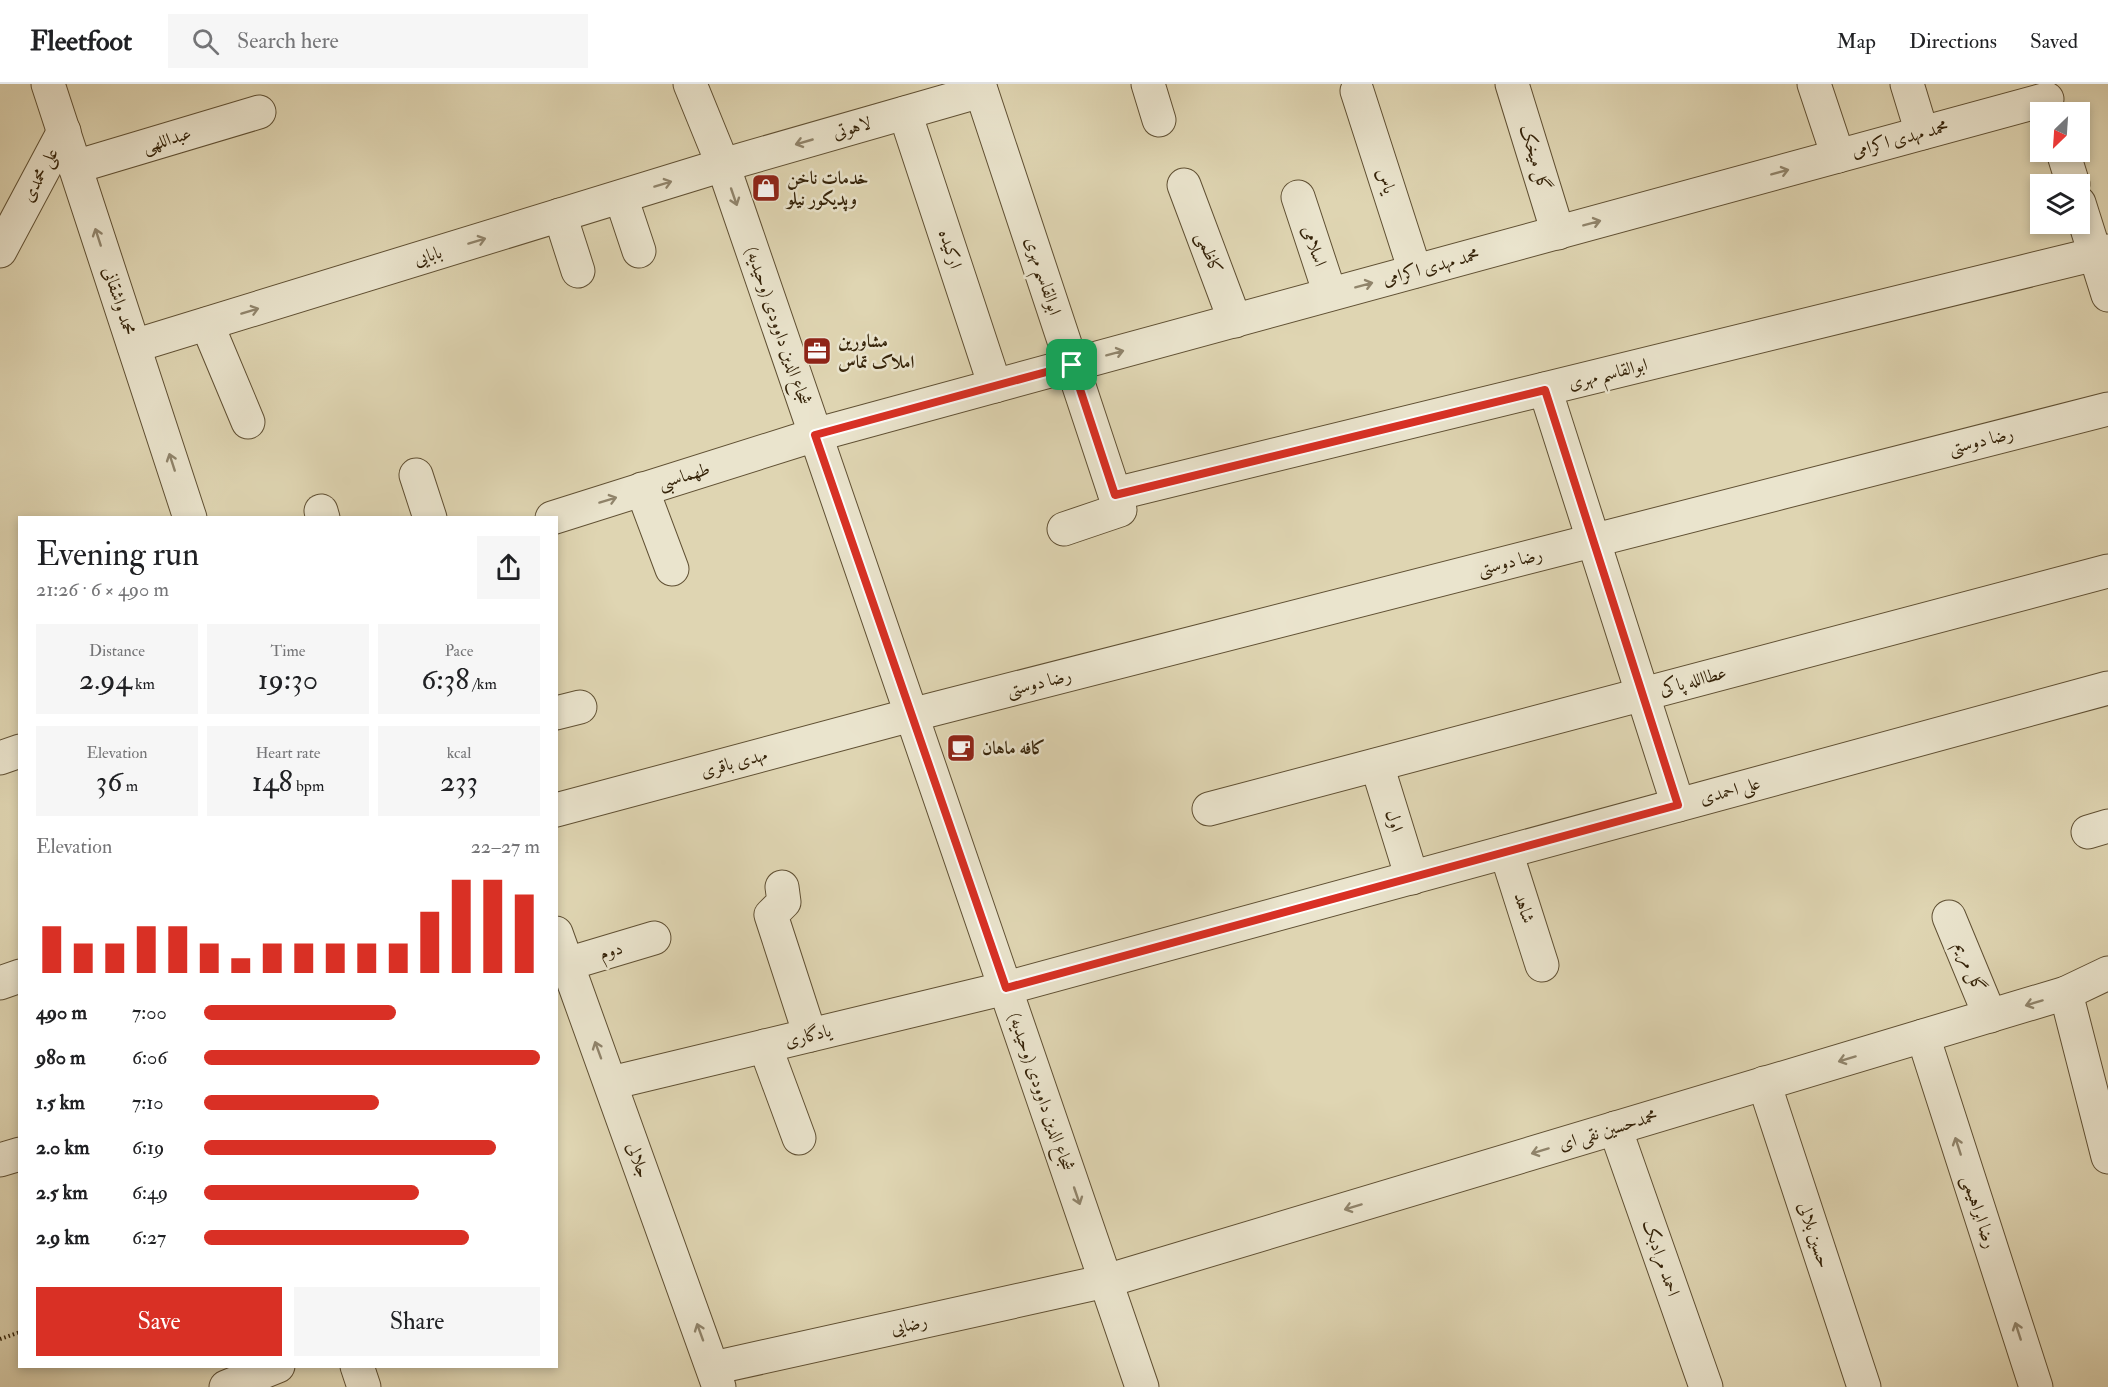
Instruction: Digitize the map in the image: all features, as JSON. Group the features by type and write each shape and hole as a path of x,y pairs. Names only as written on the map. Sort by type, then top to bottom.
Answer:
{"street":[{"name":"محمد واشقانی","path":"48,84 189,516"},
{"name":"شجاع الدین داوودی (وحیدیه)","path":"690,84 723,165 1142,1387"},
{"path":"1148,84 1159,120"},
{"name":"گل میخک","path":"1512,84 1558,232"},
{"path":"1814,84 1838,156"},
{"path":"1907,84 1922,133"},
{"name":"لاهوتی","path":"723,165 905,113 980,87"},
{"name":"ابوالقاسم مهری","path":"980,87 1115,495 2101,253"},
{"name":"یاس","path":"1357,91 1415,271"},
{"name":"محمد مهدی اکرامی","path":"815,435 2047,98"},
{"name":"عبداللهی","path":"75,168 259,112"},
{"name":"ارکیده","path":"905,113 995,386"},
{"name":"علی محمدی","path":"0,251 64,131"},
{"name":"بابایی","path":"134,346 723,165"},
{"name":"کاظمی","path":"1184,185 1235,321"},
{"path":"621,196 639,251"},
{"name":"اسلامی","path":"1298,197 1330,294"},
{"path":"560,215 578,271"},
{"path":"2090,228 2101,253 2108,295"},
{"path":"207,324 248,422"},
{"path":"1545,390 1678,805"},
{"name":"رضا دوستی","path":"912,715 2108,409"},
{"name":"طهماسبی","path":"558,516 815,435"},
{"path":"416,474 429,516"},
{"path":"642,489 672,569"},
{"path":"1065,529 1120,510 1115,495"},
{"name":"عطاالله پاکی","path":"1209,809 2108,571"},
{"name":"علی احمدی","path":"1006,988 2108,688"},
{"name":"مهدی باقری","path":"558,809 912,715"},
{"path":"0,758 18,752"},
{"name":"اول","path":"1377,765 1412,878"},
{"name":"شاهد","path":"1506,852 1542,964"},
{"path":"782,887 784,902 771,915 810,1035"},
{"name":"گل مریم","path":"1949,917 1990,1016"},
{"name":"دوم","path":"567,964 654,938"},
{"name":"جلالی","path":"558,939 716,1378"},
{"name":"محمدحسین نقی ای","path":"1106,1281 2066,993 2108,973"},
{"path":"0,983 18,977"},
{"name":"یادگاری","path":"611,1083 1006,988"},
{"path":"2066,993 2108,1157"},
{"name":"رضا ابراهیمی","path":"1923,1036 2036,1387"},
{"path":"765,1046 799,1138"},
{"name":"حسین بلالی","path":"1764,1083 1864,1387"},
{"name":"احمد مرادبک","path":"1615,1128 1706,1387"},
{"path":"0,1160 18,1155"},
{"name":"رضایی","path":"716,1378 1106,1281"},
{"path":"226,1387 273,1368"},
{"path":"358,1368 364,1387"}],"path":[{"path":"0,1339 18,1333"}],"place":[{"name":"خدمات ناخن وپديكور نيلو","path":"766,188"},
{"name":"مشاورین املاک تماس","path":"817,351"},
{"name":"کافه ماهان","path":"961,748"}],"route":[{"path":"1072,365 1115,495 1545,390 1678,805 1006,988 815,435 1072,365"}]}
